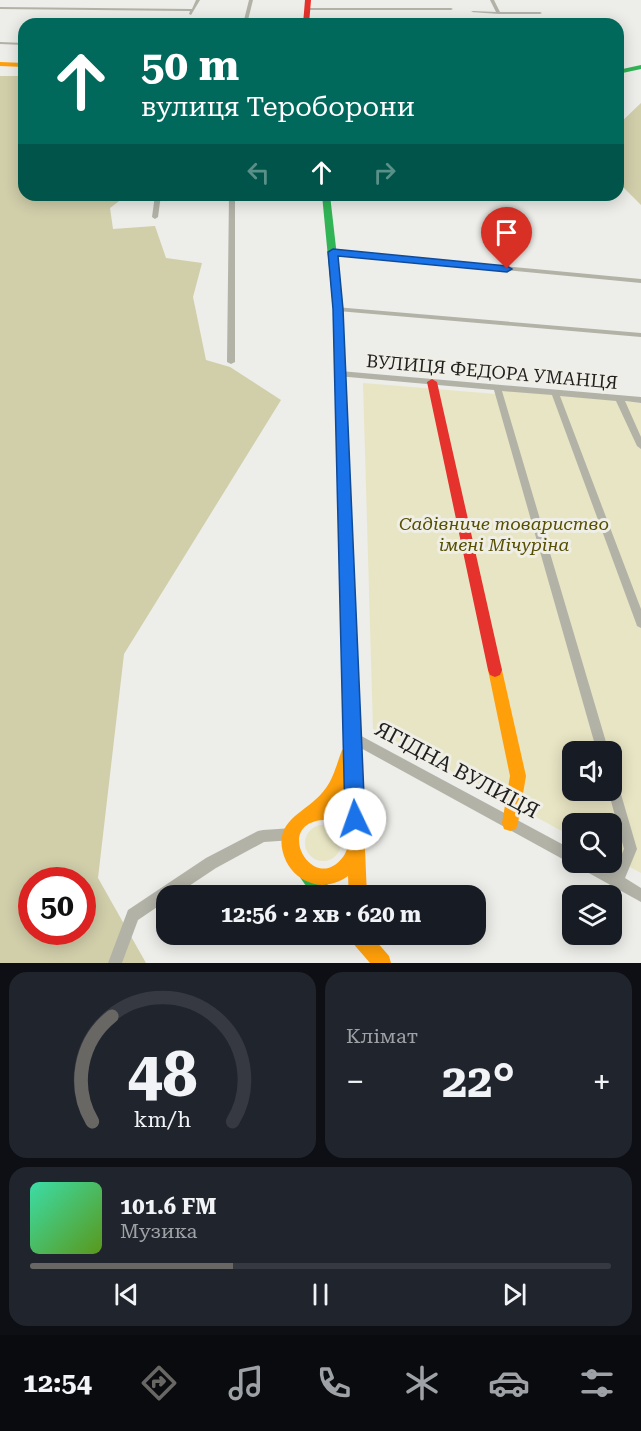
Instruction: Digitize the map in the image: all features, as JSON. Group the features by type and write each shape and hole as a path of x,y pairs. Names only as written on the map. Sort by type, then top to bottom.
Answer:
{"main road":[{"path":"0,64 18,65"},
{"path":"624,71 641,67"},
{"path":"0,72 18,73"},
{"path":"327,201 338,309 357,885"},
{"path":"432,382 518,776 510,823"},
{"path":"316,885 295,859 293,834 301,820 325,805 338,786 344,775 352,737"},
{"path":"306,872 319,878 334,876 346,867 355,846 352,830 342,817 328,811 313,812"},
{"path":"367,945 382,963"},
{"path":"373,945 382,963"}],"street":[{"path":"0,8 9,0"},
{"path":"117,9 123,0"},
{"path":"187,18 198,0"},
{"path":"246,18 251,0"},
{"path":"448,0 453,15"},
{"path":"492,0 499,13"},
{"path":"308,4 451,9"},
{"path":"0,8 193,10"},
{"path":"49,18 58,9"},
{"path":"473,12 540,13"},
{"path":"0,43 18,44"},
{"path":"155,217 157,201"},
{"path":"231,362 232,201"},
{"path":"333,252 641,281"},
{"path":"338,309 641,335"},
{"name":"ВУЛИЦЯ ФЕДОРА УМАНЦЯ","path":"340,374 641,400"},
{"path":"498,389 600,741"},
{"path":"555,392 641,623"},
{"path":"619,398 641,446"},
{"name":"ЯГІДНА ВУЛИЦЯ","path":"352,737 562,851"},
{"path":"617,801 631,849 617,881"},
{"path":"115,963 133,915 211,863 263,836 293,834"},
{"path":"603,873 641,895"}],"green space":[{"name":"Садівниче товариство імені Мічуріна","path":"363,383 496,394 504,390 641,403 641,873 622,863 622,813 562,813 562,831 373,729"},
{"path":"323,825 336,830 341,843 336,856 323,861 310,856 305,843 310,830"}],"shaded area":[{"path":"0,76 18,76 18,201 119,201 110,208 113,229 155,226 166,258 202,263 193,297 206,360 230,367 281,400 124,654 98,878 146,963 0,963"},
{"path":"641,103 641,205 624,188 624,119"}],"traffic: fast":[{"path":"624,71 641,67"},
{"path":"327,201 338,309 345,525"},
{"path":"306,873 316,885"}],"traffic: slow":[{"path":"0,64 18,65"},
{"path":"345,525 358,885"},
{"path":"495,670 518,776 510,823"},
{"path":"315,811 322,806 336,787 348,756"},
{"path":"317,812 329,812 346,821 353,832 355,844 353,856 346,867 329,876 317,876 305,871 296,862 291,850 291,838 296,826 305,817 317,812"},
{"path":"367,945 382,963"}],"traffic: jam":[{"path":"306,18 308,0"},
{"path":"432,382 495,670"}],"route":[{"path":"355,819 338,309 333,252 507,269"}]}
